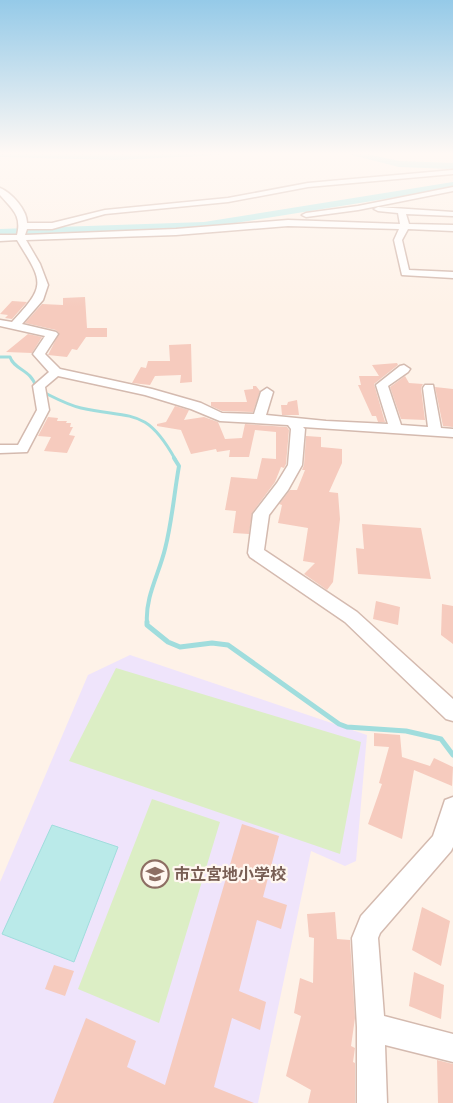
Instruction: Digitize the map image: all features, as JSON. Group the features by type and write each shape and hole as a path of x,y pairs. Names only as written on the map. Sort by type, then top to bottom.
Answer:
{"street":[{"path":"14,203 20,209 24,226 20,238 43,277 43,290 14,327"},
{"path":"24,226 52,226 105,212 192,203"},
{"path":"288,223 288,218 381,203"},
{"path":"358,208 453,214"},
{"path":"401,211 405,226 398,240 405,273 453,275"},
{"path":"0,238 176,232 288,223 453,228"},
{"path":"0,323 52,334 39,354 56,372 148,392 196,406 220,417 292,420 326,425 396,428 453,434"},
{"path":"396,428 381,382 404,369"},
{"path":"0,449 22,449 43,410 39,386 56,372"},
{"path":"429,388 435,432"},
{"path":"259,418 267,392"},
{"path":"292,420 298,429 295,465 283,486 261,514 256,553 351,617 453,712"},
{"path":"372,1103 371,1027 365,938 370,925 443,842 452,817"},
{"path":"371,1027 453,1048"}],"shaded area":[{"name":"市立宮地小学校","path":"130,655 367,735 356,861 345,866 311,851 258,1103 0,1103 0,882 88,675"}],"green space":[{"path":"116,668 361,742 340,854 69,761"},
{"path":"152,799 220,822 159,1023 78,989"}],"water":[{"path":"52,825 118,847 74,962 2,934"}],"building":[{"path":"85,297 87,328 107,328 107,337 86,337 77,350 72,349 67,357 48,355 59,333 56,330 25,323 42,304 63,305 63,298"},
{"path":"12,301 27,302 12,319 5,318 8,315 0,314"},
{"path":"28,334 42,337 32,353 6,352"},
{"path":"191,344 192,382 180,383 181,375 155,376 150,385 132,383 141,367 146,368 148,361 170,361 169,345"},
{"path":"397,363 398,365 374,384 385,422 378,422 376,416 372,416 358,385 361,385 359,376 379,376 372,365"},
{"path":"405,376 409,383 423,384 421,388 425,420 401,419 390,387"},
{"path":"253,386 256,386 260,391 253,412 222,411 211,406 211,402 247,402 244,390 253,389"},
{"path":"435,387 453,389 453,427 443,426"},
{"path":"297,400 299,415 282,415 281,405 287,405 288,402"},
{"path":"175,406 189,410 184,420 204,417 218,422 225,439 242,438 245,424 287,427 289,430 286,464 284,468 281,467 275,482 252,513 249,534 233,533 236,511 225,510 231,477 257,479 262,458 276,459 276,432 255,430 249,457 229,457 230,450 217,452 216,449 191,454 181,430 157,426 157,424 166,422"},
{"path":"48,417 58,418 57,421 71,423 70,427 73,427 69,435 75,436 67,453 44,451 51,437 38,436"},
{"path":"306,436 321,437 321,447 342,449 342,463 329,492 338,493 340,519 333,582 327,590 304,574 315,563 303,561 308,528 278,523 282,505 279,504 290,490 297,490 305,470 302,470"},
{"path":"362,524 421,528 431,579 358,574 356,548 364,549"},
{"path":"376,601 400,607 398,625 373,619"},
{"path":"442,604 453,606 453,644 441,635"},
{"path":"374,733 400,735 402,757 430,766 434,758 453,767 452,786 414,770 402,839 368,824 382,784 379,783 389,747 374,746"},
{"path":"242,824 279,836 263,897 287,905 281,929 257,920 239,991 266,1002 260,1030 232,1018 214,1087 254,1103 53,1103 86,1018 136,1041 127,1067 165,1085"},
{"path":"422,907 450,921 441,966 412,950"},
{"path":"335,912 337,939 350,940 355,1018 351,1046 355,1048 353,1062 355,1063 355,1103 308,1103 311,1090 286,1076 301,1016 294,1013 300,978 313,983 314,938 309,937 307,914"},
{"path":"54,965 74,971 65,996 45,989"},
{"path":"414,972 444,985 441,1019 409,1006"},
{"path":"437,1060 453,1064 453,1103 438,1103"}],"waterway":[{"path":"0,233 204,225 338,203"},
{"path":"0,357 10,357 15,365 27,373 34,381 36,387"},
{"path":"43,390 45,393 76,407 126,415 146,423 165,442 175,459"},
{"path":"174,458 179,466 171,518 165,549 150,595 147,625 168,642 180,647 212,643 228,645 339,724 347,727 406,731 441,739 453,755"}],"place":[{"name":"市立宮地小学校","path":"155,874"}]}
